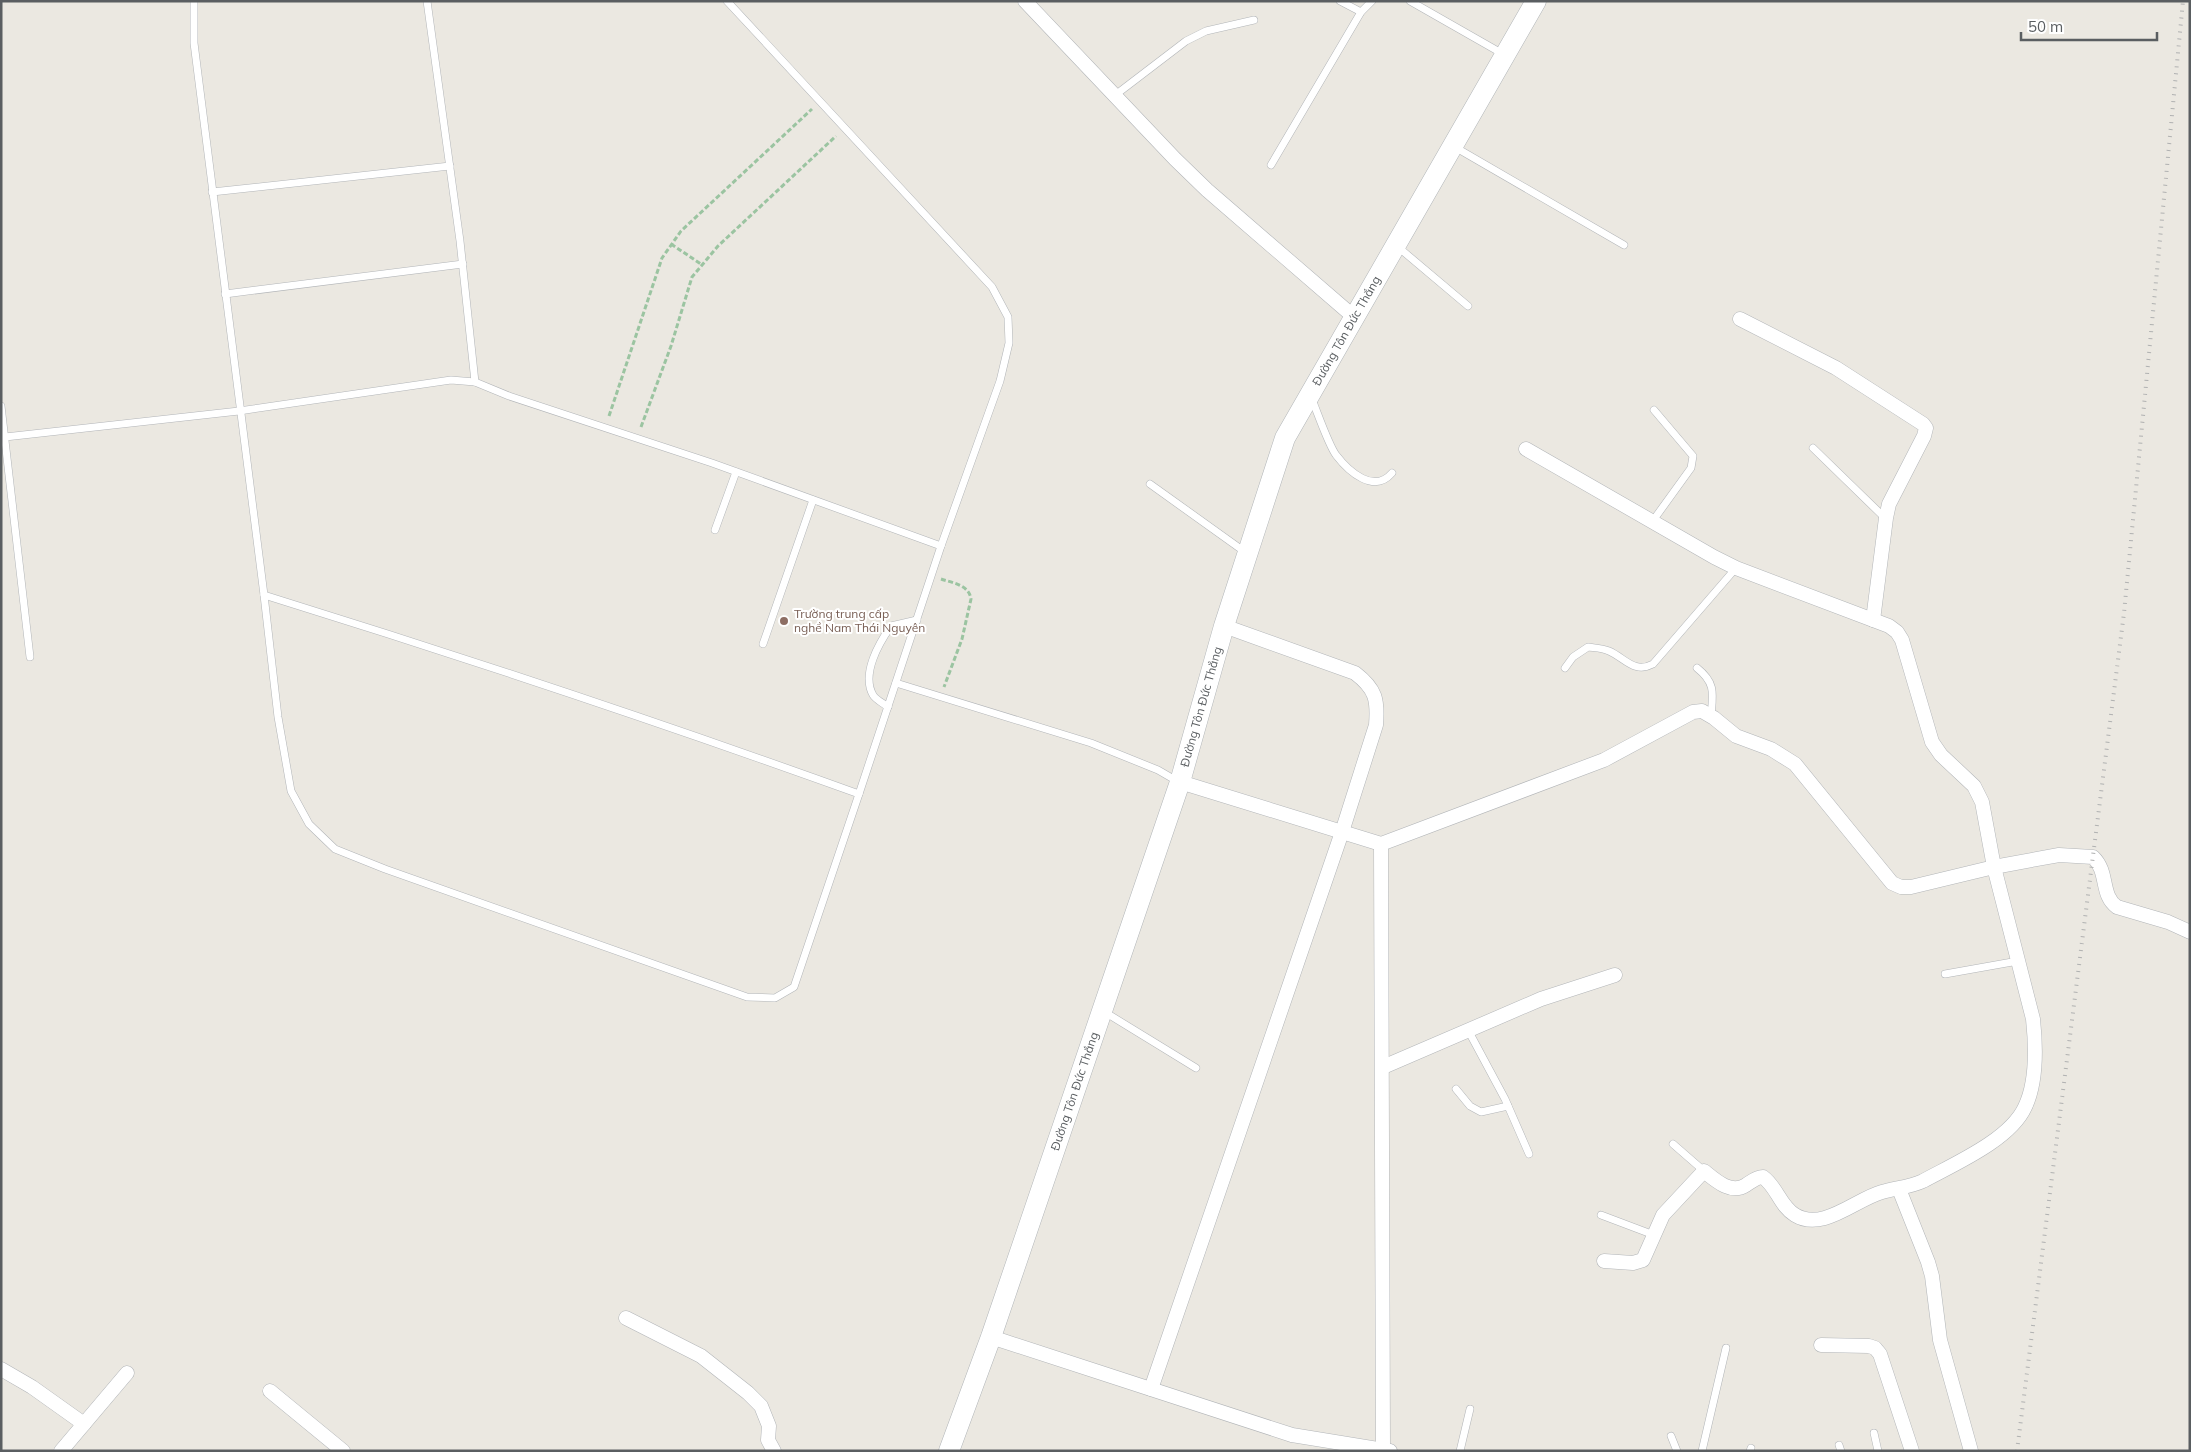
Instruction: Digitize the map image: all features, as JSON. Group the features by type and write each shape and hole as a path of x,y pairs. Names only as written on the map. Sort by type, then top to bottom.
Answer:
{"main road":[{"name":"Đường Tôn Đức Thắng","path":"950,1451 1180,782 1224,626 1285,438 1536,1"}],"street":[{"path":"1025,1 1114,96 1207,190 1354,317"},
{"path":"1740,319 1836,368 1923,424 1926,428 1924,436 1889,504 1873,620"},
{"path":"1526,449 1736,568 1889,626 1898,632 1932,742 1940,755 1974,786 1982,802 1994,867 2018,961 2035,1039 2031,1088 2025,1108 2014,1124 1998,1138 1923,1181 1870,1196 1828,1217 1813,1220 1798,1217 1786,1209 1768,1181 1763,1177 1742,1188 1733,1189 1724,1186 1704,1171 1663,1215 1643,1260 1633,1263 1604,1261"},
{"path":"1151,1389 1342,832 1376,725 1375,695 1368,684 1356,674 1224,626"},
{"path":"1180,782 1381,844 1604,760 1692,712 1702,711 1736,736 1771,749 1795,764 1892,883 1901,887 1911,887 1994,867 2059,855 2092,857 2102,869 2111,903 2117,908 2168,922 2190,932"},
{"path":"990,1337 1292,1435 1387,1450 1381,844"},
{"path":"1383,1067 1541,999 1615,975"},
{"path":"1898,1189 1930,1268 1940,1340 1972,1451"},
{"path":"626,1318 701,1356 748,1393 761,1406 769,1426 768,1440 774,1451"},
{"path":"1821,1344 1869,1346 1875,1348 1880,1354 1912,1451"},
{"path":"1,1369 32,1387 84,1424"},
{"path":"61,1451 127,1373"},
{"path":"270,1391 344,1451"}],"lane":[{"path":"194,1 194,43 278,716 291,792 309,824 335,849 385,869 747,997 775,998 794,987 941,546 1000,381 1009,343 1008,317 1002,301 992,287 727,1"},
{"path":"427,1 463,264 475,382"},
{"path":"1340,1 1361,12"},
{"path":"1271,165 1361,12 1372,1"},
{"path":"1410,1 1505,55"},
{"path":"1114,96 1186,41 1206,31 1254,20"},
{"path":"1453,146 1624,245"},
{"path":"212,192 450,166"},
{"path":"1396,245 1468,306"},
{"path":"225,294 463,264"},
{"path":"5,436 239,411 451,380 475,382 509,396 736,472 941,546"},
{"path":"1310,394 1335,454 1358,476 1369,482 1386,480 1392,473"},
{"path":"1,406 30,657"},
{"path":"1652,522 1691,468 1693,456 1654,410"},
{"path":"1813,448 1886,518"},
{"path":"715,530 736,472"},
{"path":"1150,484 1248,554"},
{"path":"763,644 813,500"},
{"path":"1565,668 1573,657 1588,647 1607,650 1633,667 1653,664 1736,568"},
{"path":"264,595 372,628 517,676 858,794"},
{"path":"888,707 874,697 870,689 870,670 876,652 891,626 917,620"},
{"path":"1697,668 1712,684 1711,716"},
{"path":"896,683 1091,743 1158,770 1180,782"},
{"path":"1945,974 2018,961"},
{"path":"1102,1010 1196,1068"},
{"path":"1468,1030 1508,1106 1529,1154"},
{"path":"1456,1089 1470,1106 1481,1112 1508,1106"},
{"path":"1673,1144 1704,1171"},
{"path":"1601,1215 1654,1234"},
{"path":"1702,1451 1726,1348"},
{"path":"1460,1451 1470,1409"},
{"path":"1874,1433 1878,1451"},
{"path":"1671,1436 1677,1451"}],"path":[{"path":"606,428 662,258 671,244 697,215 820,102"},
{"path":"637,438 671,346 692,277 718,246 844,129"},
{"path":"671,244 701,264"},
{"path":"931,576 965,587 971,599 962,639 941,697"}],"railway":[{"path":"2017,1451 2124,613 2183,1"}],"place":[{"name":"Trường trung cấp nghề Nam Thái Nguyên","path":"784,621"}]}
